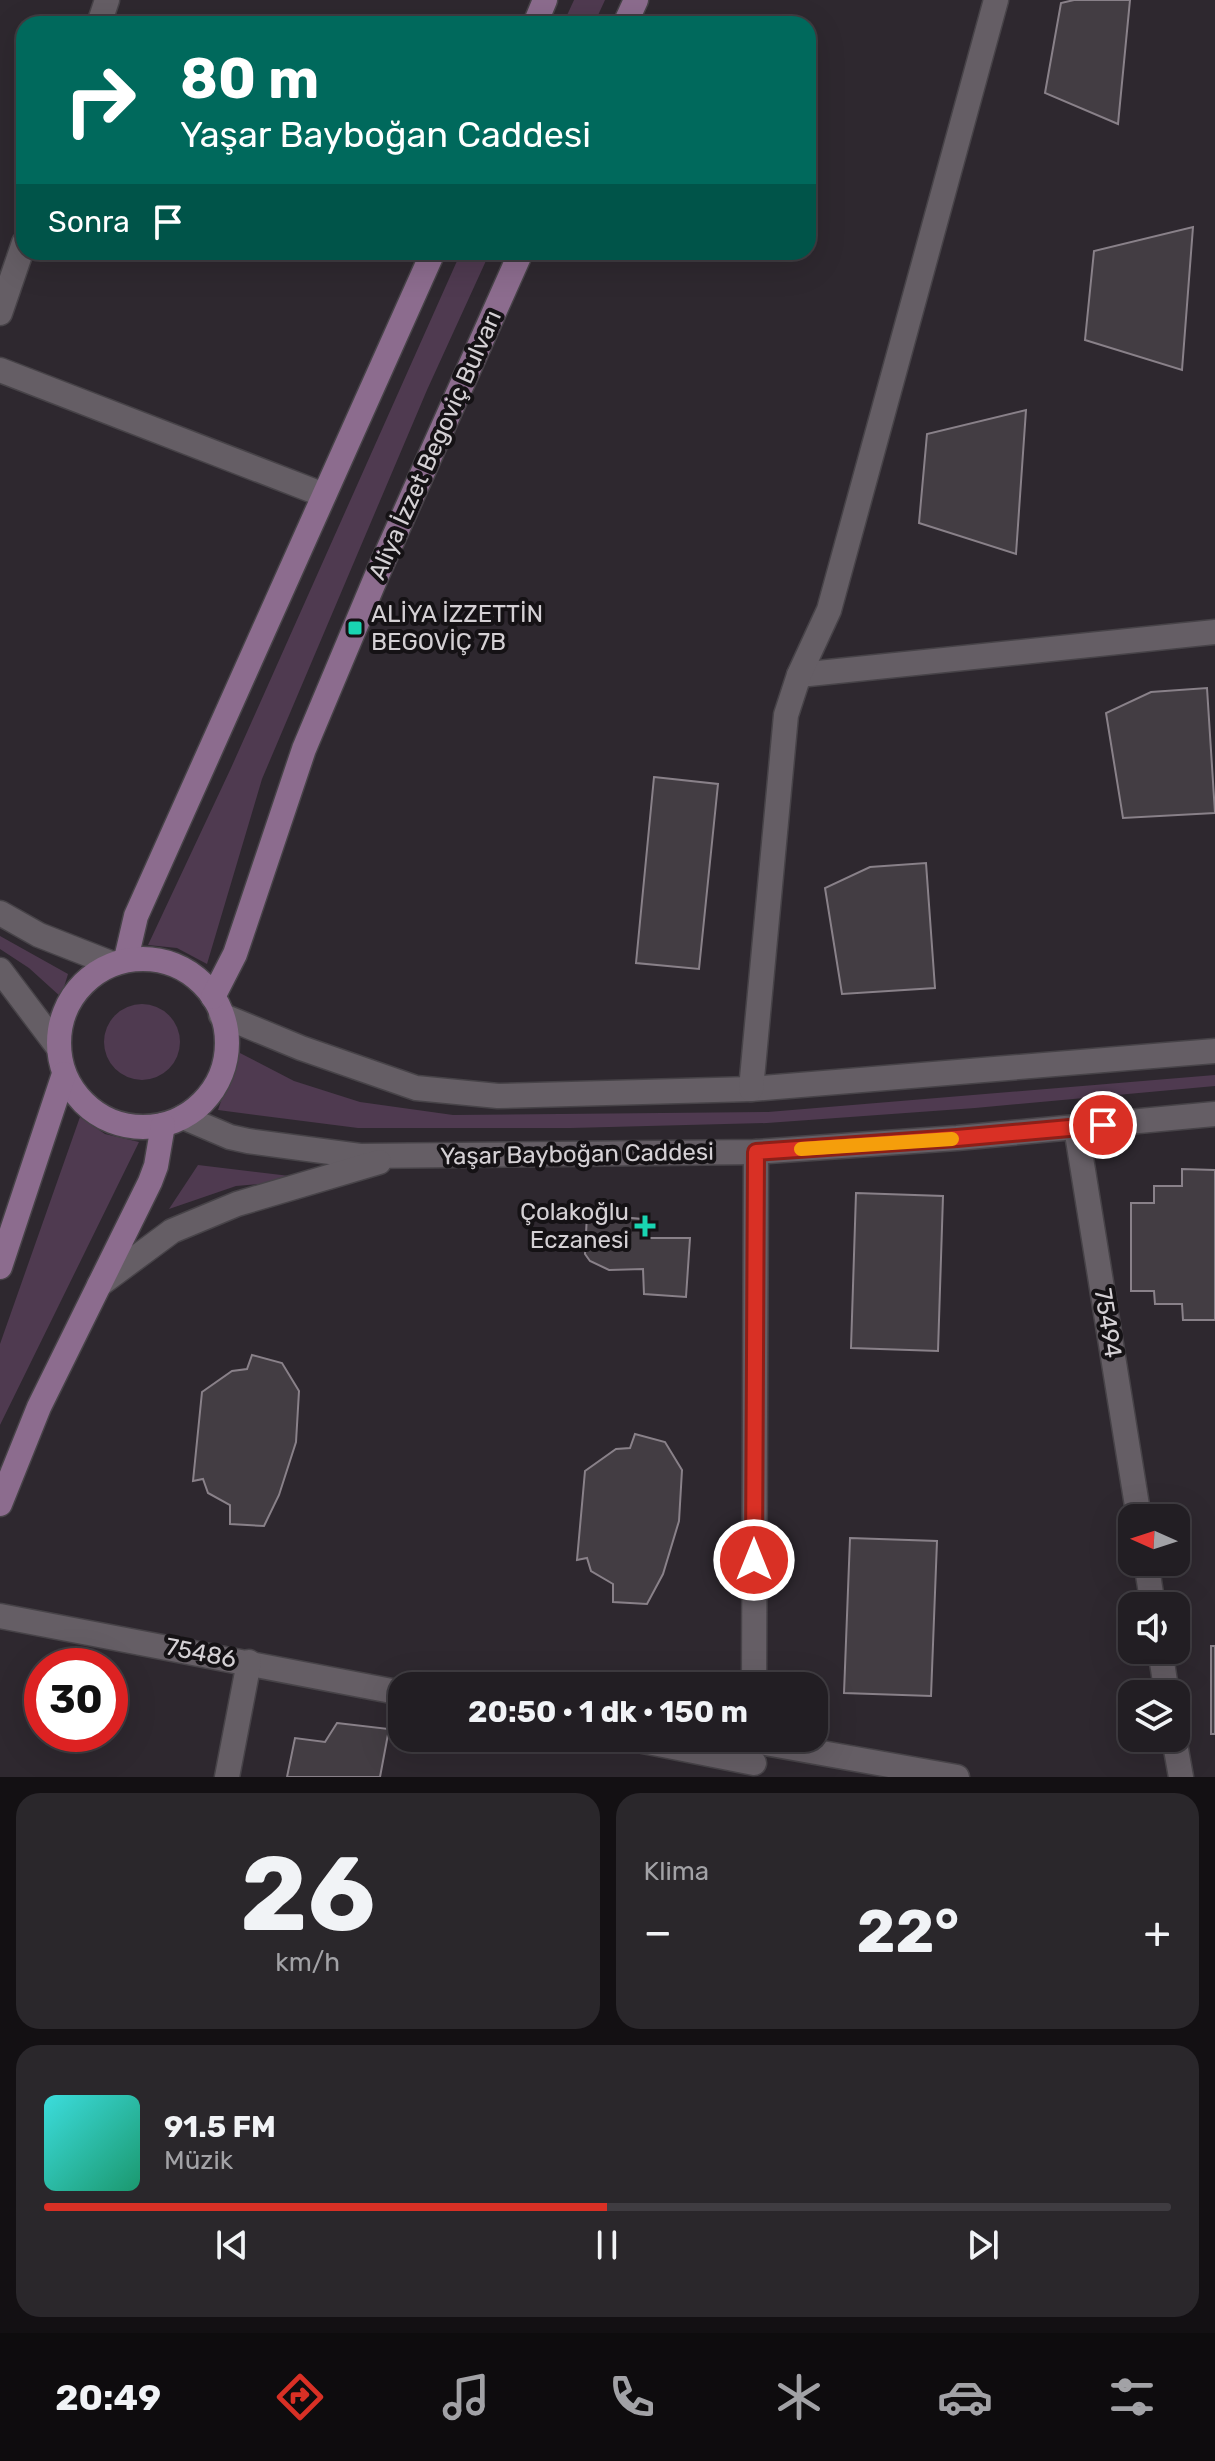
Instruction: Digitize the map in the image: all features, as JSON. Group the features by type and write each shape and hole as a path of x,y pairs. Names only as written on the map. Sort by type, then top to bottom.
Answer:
{"main road":[{"path":"120,961 136,916 429,260"},
{"name":"Aliya İzzet Begoviç Bulvarı","path":"217,1006 304,749 377,575 517,260"},
{"path":"120,961 164,962 187,972 217,1006 227,1036 225,1063 214,1089 195,1110 173,1121 146,1128 120,1125 97,1114 77,1097 64,1074 58,1047 67,1006 91,977 120,961"},
{"path":"0,1267 64,1074"},
{"path":"0,1504 39,1407 150,1182 173,1121"}],"street":[{"path":"751,1089 786,715 799,675 829,610 996,0"},
{"path":"0,313 18,260"},
{"path":"0,370 324,495"},
{"path":"799,675 1215,632"},
{"path":"0,913 39,935 120,961"},
{"path":"0,970 58,1047"},
{"path":"217,1006 301,1048 416,1088 498,1096 751,1089 1215,1051"},
{"name":"Yaşar Bayboğan Caddesi","path":"173,1121 248,1141 360,1156 400,1156 756,1152 1215,1114"},
{"name":"75494","path":"1076,1127 1137,1504"},
{"path":"754,1672 756,1152"},
{"path":"99,1285 172,1231 185,1225 237,1204 400,1156"},
{"name":"75486","path":"0,1616 388,1690"},
{"path":"227,1777 249,1662"},
{"path":"732,1752 957,1777"},
{"path":"1177,1752 1181,1777"}],"shaded area":[{"path":"574,0 605,0 598,16 567,16"},
{"path":"457,260 486,260 427,390 262,779 207,964 177,948 148,945 231,768"},
{"path":"0,936 68,974 61,997 29,968 0,949"},
{"path":"142,1004 156,1007 169,1015 177,1028 180,1042 177,1056 169,1069 156,1077 142,1080 128,1077 115,1069 107,1056 104,1042 107,1028 115,1015 128,1007"},
{"path":"238,1052 294,1081 360,1102 453,1115 768,1112 1215,1075 1215,1086 767,1123 571,1128 358,1128 218,1110"},
{"path":"80,1117 105,1134 139,1142 0,1425 0,1344"},
{"path":"198,1165 315,1179 236,1186 169,1209"}],"building":[{"path":"1074,0 1130,0 1118,124 1045,93 1061,3"},
{"path":"1193,227 1182,370 1085,340 1094,251"},
{"path":"1026,410 1016,554 919,523 927,434"},
{"path":"1207,688 1215,813 1123,818 1106,713 1151,692"},
{"path":"654,777 718,784 699,969 636,963"},
{"path":"926,863 935,988 842,994 825,888 870,867"},
{"path":"1182,1169 1215,1170 1215,1320 1183,1320 1182,1304 1155,1304 1154,1291 1131,1291 1131,1203 1154,1203 1154,1186 1182,1186"},
{"path":"856,1193 943,1196 938,1351 851,1348"},
{"path":"587,1214 642,1219 643,1238 690,1238 686,1297 644,1294 643,1269 609,1270 590,1261 585,1254"},
{"path":"252,1355 282,1363 299,1391 296,1442 279,1495 264,1526 230,1524 230,1505 208,1493 203,1479 193,1481 202,1392 232,1371 247,1369"},
{"path":"635,1434 665,1442 682,1470 679,1521 663,1574 647,1604 613,1602 613,1584 591,1571 587,1558 577,1560 585,1471 616,1449 630,1448"},
{"path":"850,1538 937,1541 931,1696 844,1693"},
{"path":"1211,1646 1215,1646 1215,1734 1211,1734"},
{"path":"337,1723 388,1729 380,1777 287,1777 295,1738 325,1742"}],"slow traffic":[{"path":"801,1149 952,1139"}],"place":[{"name":"ALİYA İZZETTİN BEGOVİÇ 7B","path":"355,628"},
{"name":"Çolakoğlu Eczanesi","path":"645,1226"}],"route":[{"path":"754,1560 756,1152 1103,1125"}]}
